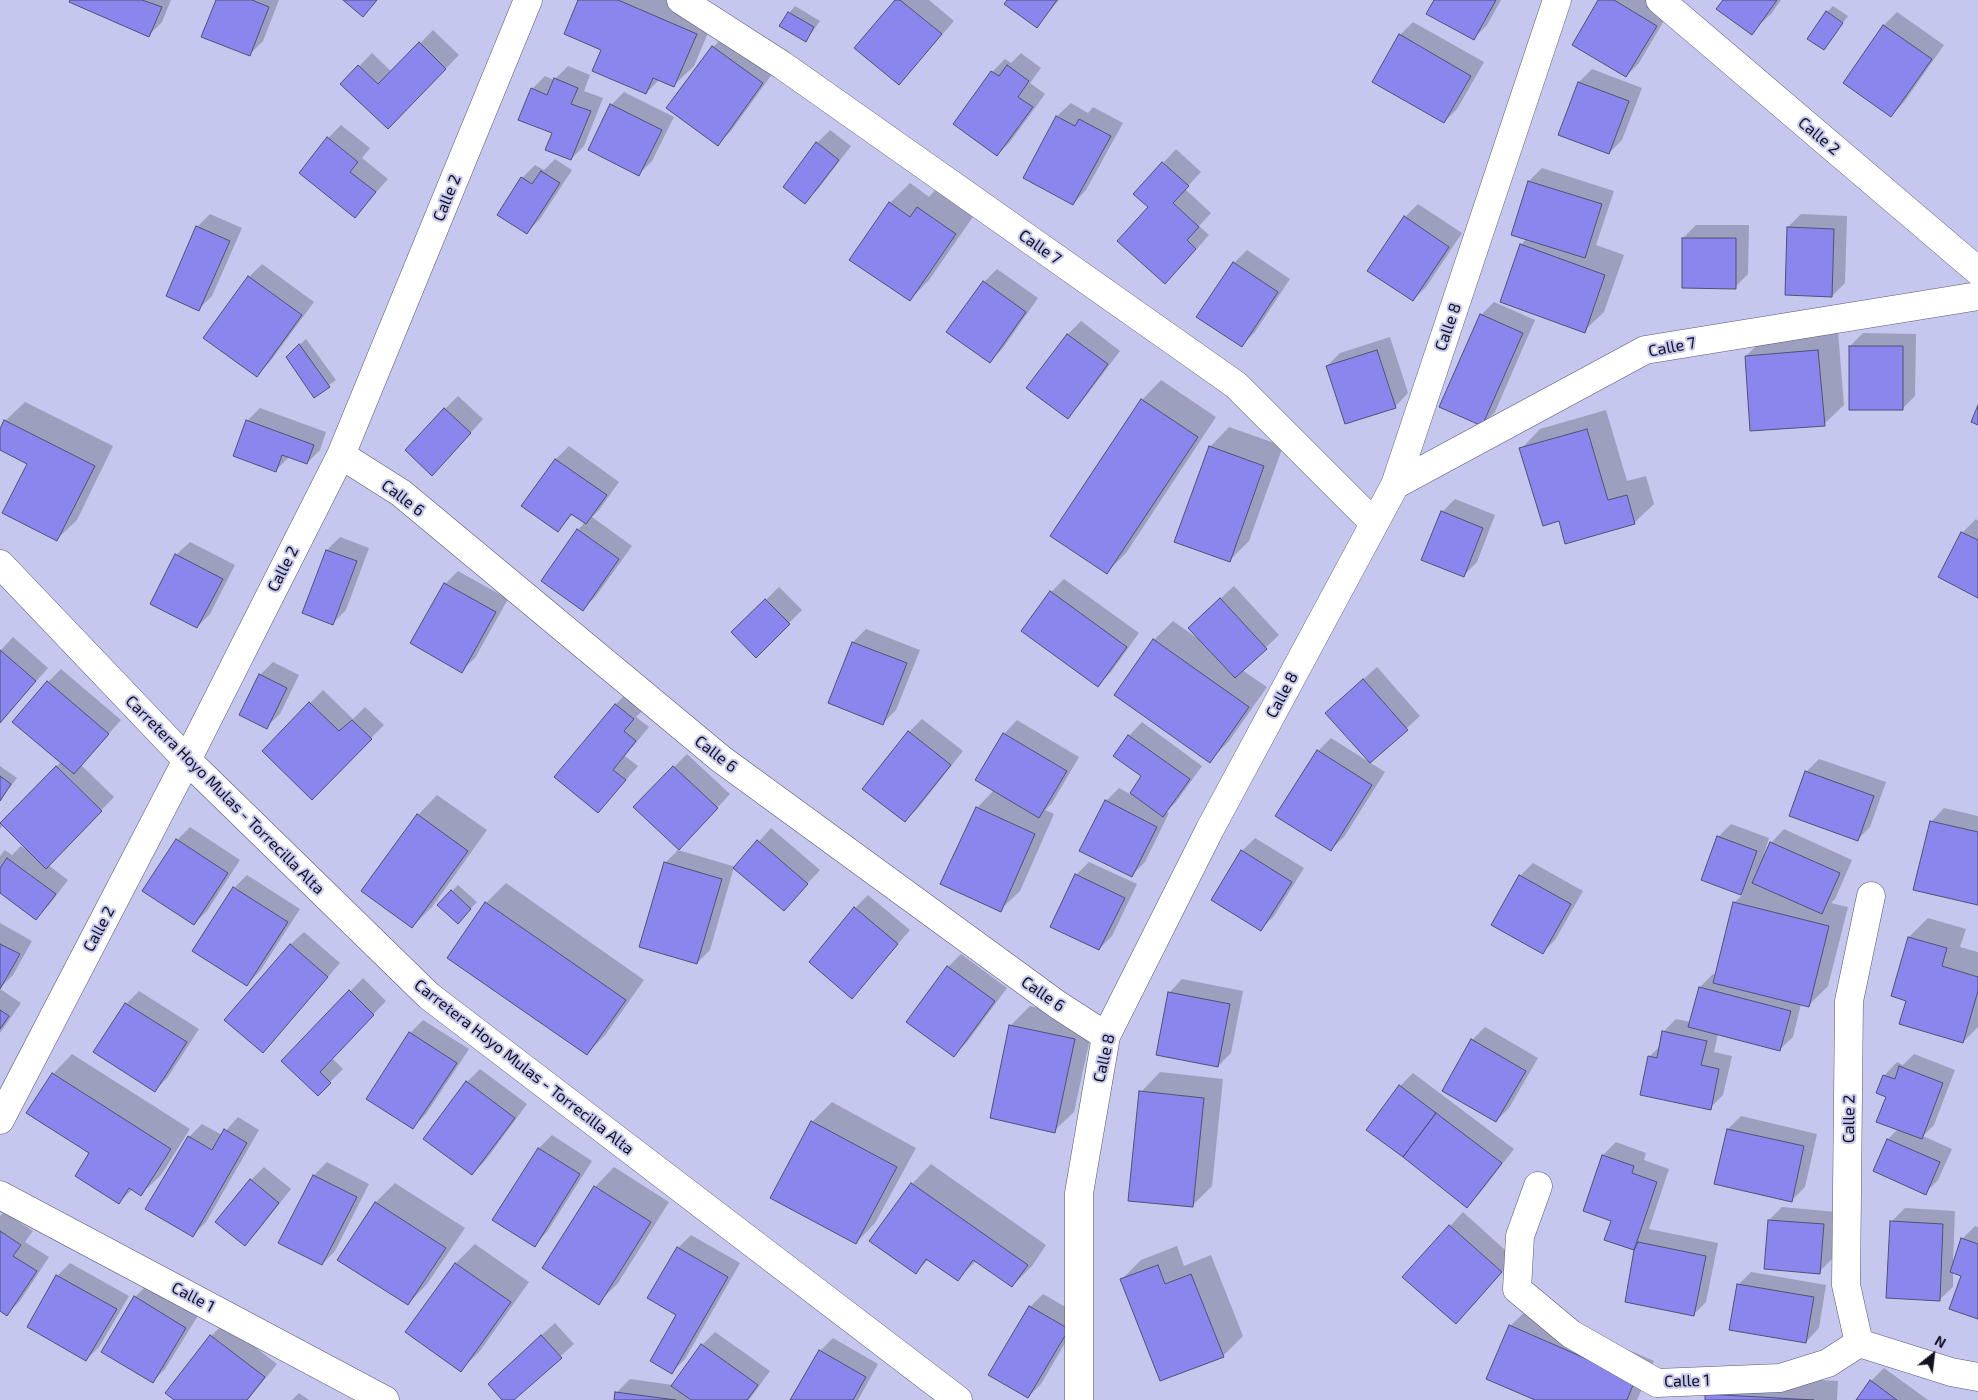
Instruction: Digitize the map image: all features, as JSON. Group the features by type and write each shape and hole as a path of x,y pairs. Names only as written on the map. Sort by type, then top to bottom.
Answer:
{"street":[{"name":"Calle 2","path":"0,1120 187,760 341,455 528,0"},
{"name":"Calle 7","path":"682,0 790,71 1236,385 1374,524"},
{"name":"Calle 8","path":"1080,1400 1079,1193 1106,1036 1210,829 1395,485 1557,0"},
{"name":"Calle 2","path":"1660,0 1978,271"},
{"name":"Calle 7","path":"1395,485 1645,350 1978,296"},
{"name":"Calle 6","path":"341,455 401,493 721,760 1058,1005 1106,1036"},
{"name":"Carretera Hoyo Mulas - Torrecilla Alta","path":"0,564 187,760 429,996 958,1400"},
{"name":"Calle 2","path":"1859,1343 1846,1285 1849,1001 1871,896"},
{"name":"Calle 1","path":"1538,1186 1520,1236 1517,1289 1572,1334 1657,1383 1780,1378 1828,1363 1859,1343"},
{"name":"Calle 1","path":"0,1195 385,1400"},
{"path":"1859,1343 1951,1372 1978,1377"}],"building":[{"path":"70,0 142,0 162,7 149,37 69,2"},
{"path":"216,0 252,0 269,7 250,56 201,37"},
{"path":"343,0 377,0 363,17"},
{"path":"578,0 618,0 697,34 674,87 653,78 646,94 592,71 601,50 564,34"},
{"path":"895,0 900,0 942,34 899,85 854,48"},
{"path":"1007,0 1057,0 1037,28 1004,4"},
{"path":"1434,0 1496,0 1474,40 1426,14"},
{"path":"1598,0 1614,0 1657,26 1626,77 1572,45"},
{"path":"1723,0 1777,0 1752,35 1716,9"},
{"path":"1826,11 1843,23 1824,50 1807,39"},
{"path":"788,12 814,27 806,42 779,26"},
{"path":"1883,25 1932,59 1891,117 1843,83"},
{"path":"1399,34 1471,76 1444,123 1372,82"},
{"path":"419,42 446,69 388,129 340,84 358,65 378,84"},
{"path":"712,46 763,83 718,146 666,108"},
{"path":"1007,65 1029,81 1018,97 1033,107 997,156 953,124 991,71 999,76"},
{"path":"554,78 578,88 571,104 591,111 571,160 545,150 552,133 518,120 531,88 547,95"},
{"path":"1578,82 1629,101 1609,154 1558,135"},
{"path":"610,104 662,130 639,176 588,150"},
{"path":"1056,116 1075,126 1079,119 1111,136 1073,205 1023,178"},
{"path":"327,137 358,162 350,172 376,192 355,218 299,173"},
{"path":"816,142 839,160 805,204 783,187"},
{"path":"1162,162 1189,186 1173,203 1199,227 1187,240 1196,249 1165,284 1117,241 1148,207 1133,194"},
{"path":"541,171 560,183 527,234 497,215 521,177 532,184"},
{"path":"1528,181 1602,204 1585,258 1511,235"},
{"path":"889,202 910,217 917,207 956,234 910,301 849,260"},
{"path":"1404,216 1449,247 1413,301 1367,271"},
{"path":"196,226 230,241 199,311 166,296"},
{"path":"1787,227 1834,229 1832,297 1785,295"},
{"path":"1682,238 1736,238 1736,289 1682,288"},
{"path":"1520,244 1605,275 1585,333 1500,302"},
{"path":"1233,262 1278,292 1242,347 1196,317"},
{"path":"248,276 302,315 257,377 203,338"},
{"path":"983,281 1026,312 990,363 946,332"},
{"path":"1480,314 1523,333 1482,426 1439,407"},
{"path":"1067,334 1108,364 1068,419 1026,388"},
{"path":"299,344 330,387 314,398 286,357"},
{"path":"1849,346 1903,346 1903,410 1849,410"},
{"path":"1377,350 1396,408 1345,424 1326,366"},
{"path":"1818,350 1825,426 1750,431 1745,356"},
{"path":"1141,399 1198,437 1107,574 1050,536"},
{"path":"1978,405 1978,425 1971,422"},
{"path":"444,408 471,433 432,476 405,450"},
{"path":"4,420 95,466 57,541 2,513 27,464 0,450 0,429"},
{"path":"246,420 314,445 307,464 282,455 276,472 233,456"},
{"path":"1587,429 1608,500 1627,495 1635,524 1565,544 1559,521 1543,526 1519,448"},
{"path":"1209,446 1264,466 1230,562 1174,542"},
{"path":"555,459 607,495 586,524 571,514 558,532 521,506"},
{"path":"1441,511 1483,528 1464,577 1421,560"},
{"path":"577,529 619,559 583,611 541,581"},
{"path":"1961,532 1978,540 1978,598 1938,577"},
{"path":"326,550 357,561 333,625 302,613"},
{"path":"175,554 223,579 197,628 150,604"},
{"path":"444,583 496,612 462,673 410,643"},
{"path":"1050,591 1127,647 1098,687 1021,631"},
{"path":"1220,598 1267,649 1235,678 1188,628"},
{"path":"765,599 790,624 756,658 731,632"},
{"path":"1153,639 1249,707 1210,763 1114,695"},
{"path":"852,642 907,663 883,725 828,703"},
{"path":"0,650 36,681 0,723"},
{"path":"259,674 287,688 267,729 239,715"},
{"path":"1363,679 1408,730 1370,763 1325,713"},
{"path":"47,681 109,734 74,774 12,722"},
{"path":"309,702 339,731 352,720 372,739 312,800 262,751"},
{"path":"615,704 634,719 624,731 636,741 613,770 626,780 598,813 554,777"},
{"path":"908,731 951,765 905,822 862,789"},
{"path":"1003,733 1067,771 1039,818 975,780"},
{"path":"1128,735 1190,779 1163,817 1130,793 1141,776 1113,756"},
{"path":"1317,750 1372,785 1331,851 1275,816"},
{"path":"56,766 102,811 46,869 0,823"},
{"path":"673,766 718,808 679,850 633,807"},
{"path":"1805,771 1874,796 1858,841 1789,816"},
{"path":"0,776 11,784 0,801"},
{"path":"1105,800 1157,827 1132,877 1079,851"},
{"path":"976,807 1035,834 1001,912 940,884"},
{"path":"417,814 468,851 412,928 361,891"},
{"path":"1930,821 1978,832 1978,905 1913,890"},
{"path":"1717,836 1757,851 1741,895 1701,880"},
{"path":"176,839 228,873 194,925 142,891"},
{"path":"757,840 808,884 784,911 733,868"},
{"path":"1770,842 1840,873 1822,914 1752,883"},
{"path":"1241,850 1292,882 1261,931 1211,900"},
{"path":"7,858 56,894 36,920 0,893 0,868"},
{"path":"664,862 722,879 697,964 639,947"},
{"path":"1075,874 1125,898 1099,950 1050,927"},
{"path":"1519,875 1571,904 1543,954 1491,925"},
{"path":"233,887 288,922 247,986 192,951"},
{"path":"451,890 471,909 458,924 437,905"},
{"path":"485,902 626,1000 587,1055 447,958"},
{"path":"1733,902 1829,926 1809,1007 1713,983"},
{"path":"854,907 898,944 852,999 809,962"},
{"path":"1908,937 1947,948 1942,966 1978,977 1978,991 1963,1043 1899,1024 1906,1001 1891,996"},
{"path":"0,944 20,954 0,989"},
{"path":"290,944 328,977 263,1053 224,1020"},
{"path":"947,966 995,1001 954,1057 906,1022"},
{"path":"1699,987 1791,1011 1780,1051 1688,1027"},
{"path":"349,990 374,1015 320,1072 331,1083 318,1096 281,1061"},
{"path":"1168,992 1230,1004 1218,1067 1156,1055"},
{"path":"125,1003 187,1042 155,1092 93,1052"},
{"path":"0,1010 9,1016 0,1029"},
{"path":"1009,1025 1075,1039 1055,1133 990,1118"},
{"path":"1662,1031 1707,1041 1701,1065 1719,1069 1711,1110 1640,1095 1648,1056 1657,1058"},
{"path":"409,1032 457,1063 413,1129 366,1099"},
{"path":"1471,1039 1526,1071 1496,1122 1442,1091"},
{"path":"1899,1066 1943,1083 1922,1139 1876,1122 1886,1097 1876,1093 1883,1075 1895,1079"},
{"path":"52,1073 171,1149 141,1196 129,1188 119,1204 75,1176 89,1153 26,1113"},
{"path":"466,1081 515,1118 472,1175 423,1139"},
{"path":"1399,1085 1436,1113 1403,1157 1366,1130"},
{"path":"1139,1091 1204,1098 1193,1207 1128,1201"},
{"path":"1436,1113 1502,1163 1467,1208 1403,1157"},
{"path":"811,1121 897,1167 856,1244 770,1198"},
{"path":"224,1129 247,1143 193,1237 145,1209 188,1136 212,1150"},
{"path":"1727,1129 1804,1146 1792,1202 1714,1184"},
{"path":"1887,1139 1940,1162 1926,1195 1873,1171"},
{"path":"538,1148 580,1174 535,1247 492,1220"},
{"path":"1602,1155 1634,1166 1632,1173 1657,1182 1634,1250 1604,1240 1611,1221 1583,1211"},
{"path":"313,1175 357,1197 322,1265 278,1243"},
{"path":"250,1179 279,1203 245,1246 215,1222"},
{"path":"911,1183 1028,1265 1012,1287 973,1260 958,1281 926,1259 916,1274 869,1241"},
{"path":"594,1186 651,1222 599,1305 542,1268"},
{"path":"375,1202 446,1248 408,1305 337,1260"},
{"path":"1768,1220 1824,1224 1820,1274 1764,1269"},
{"path":"1890,1221 1943,1224 1940,1301 1886,1298"},
{"path":"1449,1225 1502,1272 1456,1324 1402,1277"},
{"path":"0,1231 21,1245 13,1256 37,1271 7,1316 0,1311"},
{"path":"1961,1238 1978,1244 1978,1319 1949,1309 1961,1276 1950,1272"},
{"path":"1638,1242 1706,1256 1694,1316 1625,1302 1634,1250"},
{"path":"677,1247 728,1277 672,1374 650,1361 676,1315 647,1298"},
{"path":"455,1263 511,1302 461,1372 405,1332"},
{"path":"1158,1265 1165,1284 1191,1274 1224,1357 1160,1381 1120,1279"},
{"path":"56,1275 117,1309 86,1361 27,1327"},
{"path":"1737,1284 1814,1297 1806,1343 1729,1330"},
{"path":"134,1296 186,1328 153,1383 101,1352"},
{"path":"1029,1306 1069,1329 1028,1398 988,1375"},
{"path":"1509,1325 1635,1380 1627,1400 1535,1400 1486,1379"},
{"path":"210,1335 265,1377 247,1400 174,1400 165,1393"},
{"path":"541,1335 562,1358 514,1400 502,1400 488,1384"},
{"path":"701,1344 758,1385 747,1400 691,1400 671,1386"},
{"path":"819,1350 866,1377 853,1400 790,1400"},
{"path":"1870,1380 1897,1400 1856,1400"},
{"path":"615,1392 676,1400 614,1400"},
{"path":"1705,1394 1814,1400 1705,1400"}]}
